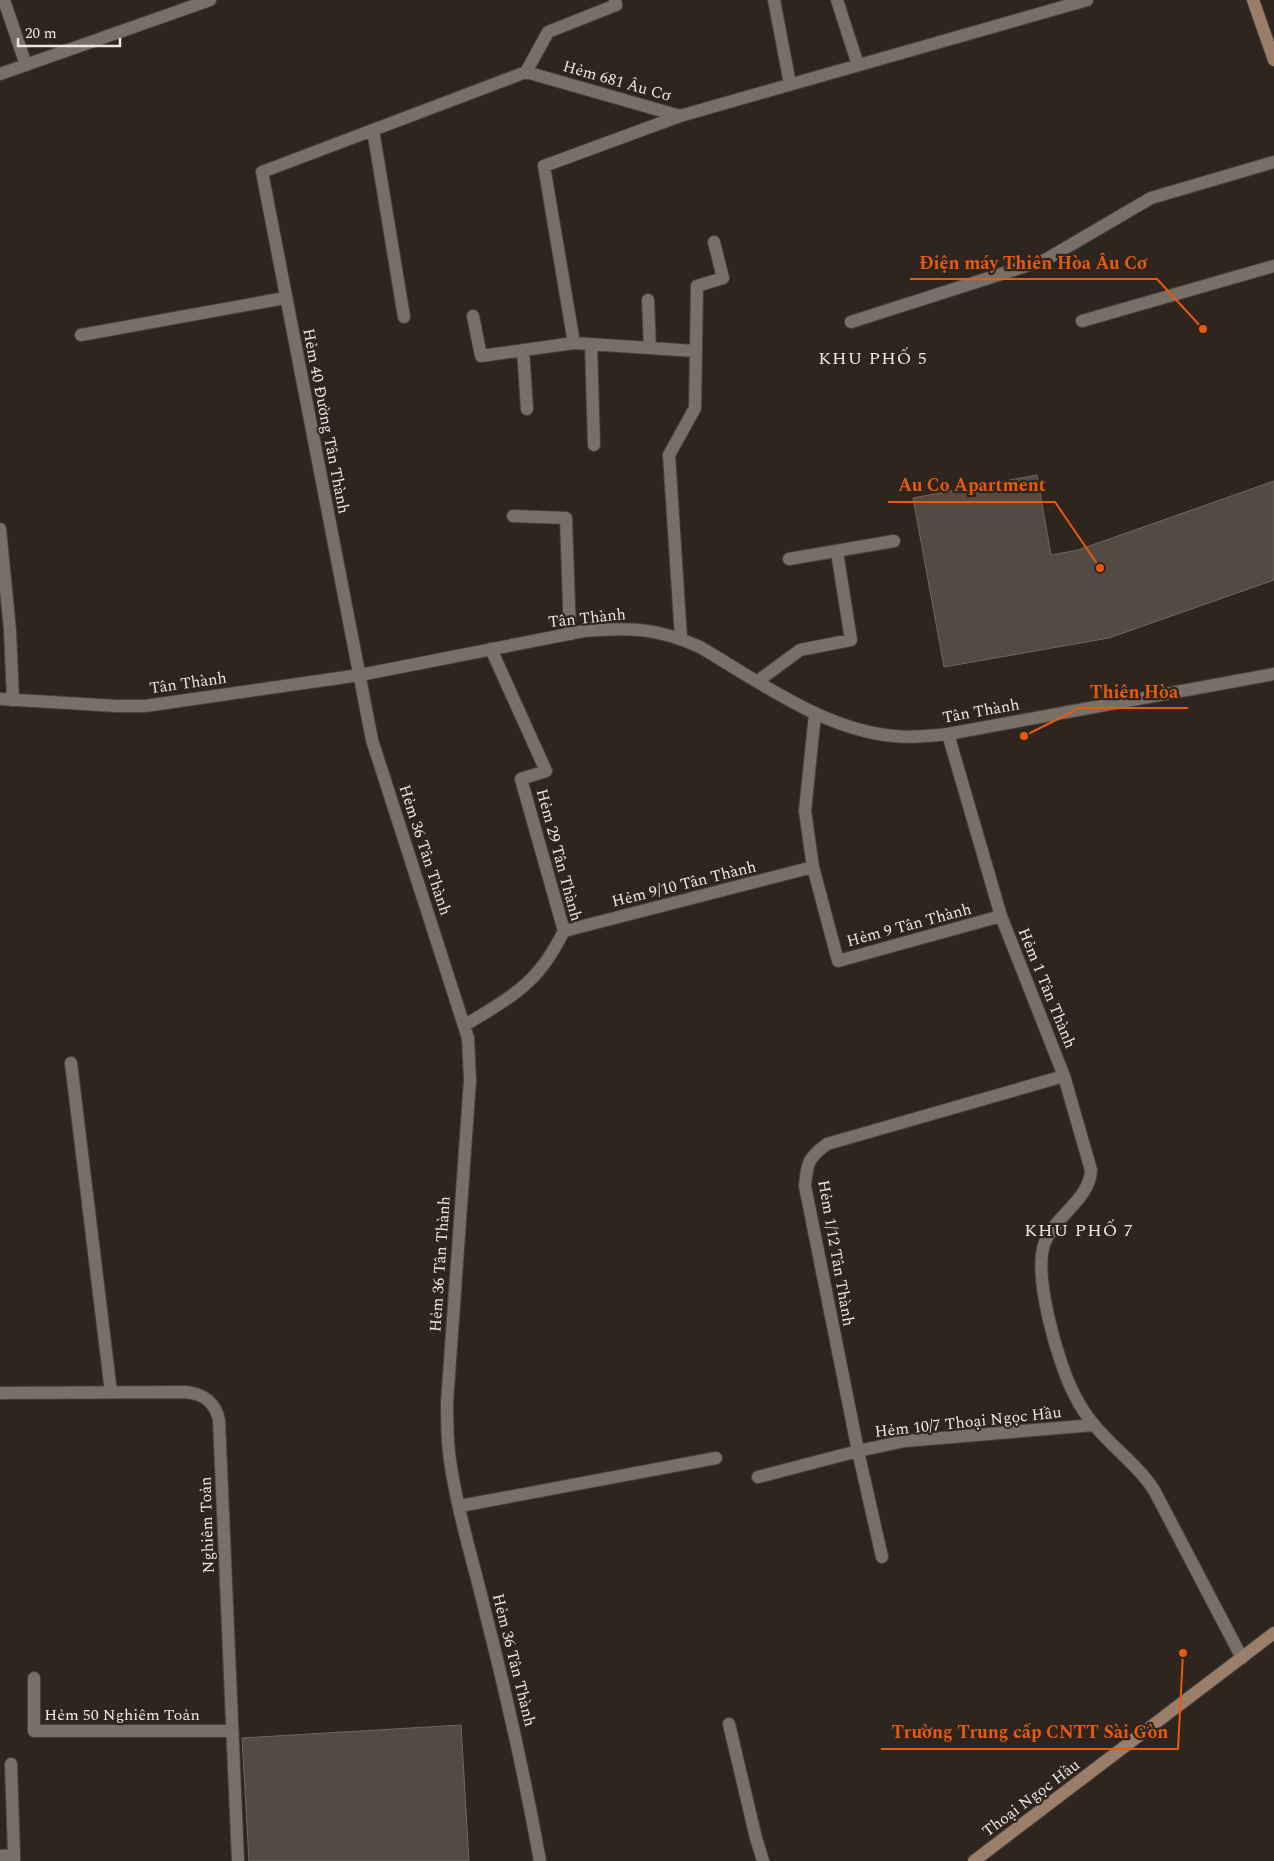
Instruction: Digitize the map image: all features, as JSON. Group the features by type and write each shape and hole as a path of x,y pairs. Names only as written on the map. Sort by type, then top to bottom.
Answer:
{"main road":[{"path":"1253,0 1270,39 1274,60"},
{"name":"Thoại Ngọc Hầu","path":"974,1861 1274,1633"}],"street":[{"path":"4,0 26,65"},
{"path":"0,74 210,0"},
{"path":"404,317 372,130 526,72 548,32 616,6 615,0"},
{"path":"774,0 790,84"},
{"path":"837,0 858,65"},
{"name":"Hẻm 681 Âu Cơ","path":"526,72 680,116 1087,0"},
{"path":"574,343 544,166 680,116"},
{"name":"Hẻm 40 Đường Tân Thành","path":"360,675 285,298 262,172 372,130"},
{"path":"851,322 1044,260 1151,198 1274,162"},
{"path":"681,638 669,455 695,408 697,286 723,278 714,242"},
{"path":"1082,321 1274,266"},
{"path":"81,335 285,298"},
{"path":"648,300 650,348"},
{"path":"473,316 481,356 574,343 696,351"},
{"path":"591,344 594,445"},
{"path":"523,350 527,409"},
{"path":"513,516 566,518 570,634"},
{"path":"0,529 10,630 13,700"},
{"path":"789,559 894,541"},
{"path":"758,681 800,650 851,640 837,552"},
{"name":"Tân Thành","path":"0,699 109,706 145,706 360,675 570,634 634,628 681,638 700,647 815,714 868,732 893,736 915,737 948,734 1274,674"},
{"name":"Hẻm 29 Tân Thành","path":"465,1025 529,982 544,965 564,931 521,779 546,771 491,649"},
{"name":"Hẻm 36 Tân Thành","path":"360,675 372,740 465,1025 469,1046 470,1080 446,1402 450,1460 510,1710 540,1861"},
{"name":"Hẻm 9 Tân Thành","path":"815,714 805,810 813,867 838,961 1001,916"},
{"name":"Hẻm 1 Tân Thành","path":"948,734 1001,916 1064,1076 1091,1170 1091,1180 1045,1241 1041,1263 1044,1293 1058,1354 1073,1393 1094,1425"},
{"name":"Hẻm 9/10 Tân Thành","path":"564,931 813,867"},
{"path":"71,1063 112,1392"},
{"name":"Hẻm 1/12 Tân Thành","path":"882,1557 858,1451 805,1186 807,1168 812,1155 827,1144 1064,1076"},
{"name":"Nghiêm Toản","path":"0,1393 193,1393 206,1398 214,1406 219,1420 238,1861"},
{"path":"1094,1425 1145,1476 1154,1490 1242,1658"},
{"name":"Hẻm 10/7 Thoại Ngọc Hầu","path":"758,1477 905,1441 1094,1425"},
{"path":"460,1506 716,1458"},
{"name":"Hẻm 50 Nghiêm Toản","path":"34,1678 34,1731 232,1731"},
{"path":"729,1724 763,1861"},
{"path":"0,1856 14,1858 11,1764"}],"building":[{"path":"1037,475 1051,555 1078,550 1274,481 1274,580 1109,638 944,667 913,498"},
{"path":"461,1725 469,1861 249,1861 242,1738"}],"place":[{"name":"Điện máy Thiên Hòa Âu Cơ","path":"1203,329"},
{"name":"Au Co Apartment","path":"1100,568"},
{"name":"Thiên Hòa","path":"1024,736"},
{"name":"Trường Trung cấp CNTT Sài Gòn","path":"1183,1653"}],"district":[{"name":"KHU PHỐ 5","path":"873,358"},
{"name":"KHU PHỐ 7","path":"1079,1230"}]}
